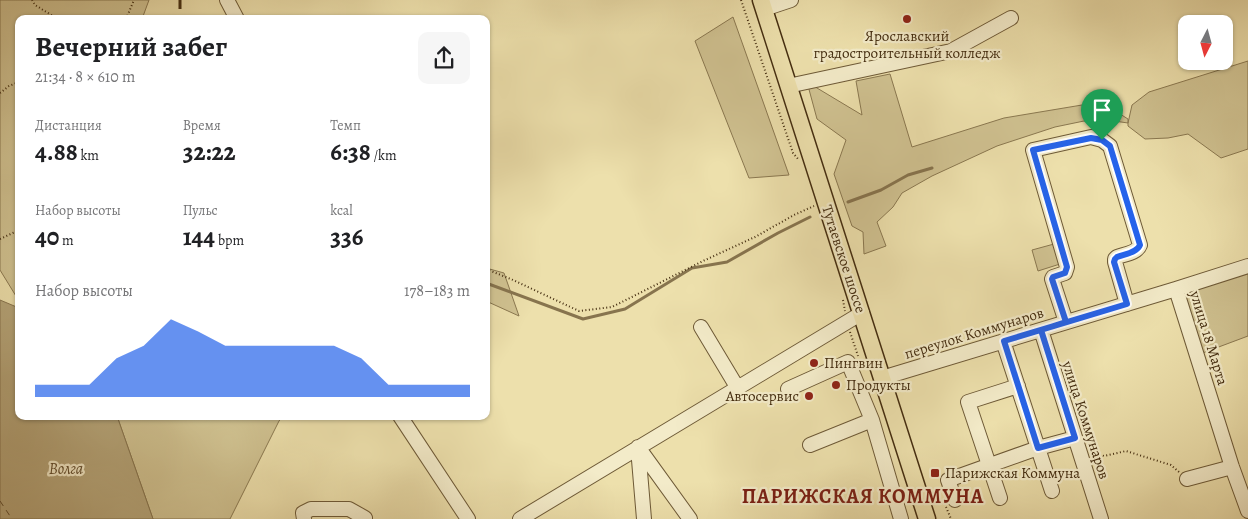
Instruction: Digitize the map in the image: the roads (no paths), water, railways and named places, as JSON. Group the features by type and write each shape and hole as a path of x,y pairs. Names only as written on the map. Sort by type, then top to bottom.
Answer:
{"main road":[{"name":"Тутаевское шоссе","path":"762,4 927,519"}],"street":[{"path":"227,0 235,15"},
{"path":"762,4 792,0"},
{"path":"788,86 951,51 1011,18"},
{"path":"1066,322 1052,279 1065,273 1067,267 1033,150 1091,138 1102,140 1110,146 1140,245 1139,248 1117,257 1114,262 1127,304"},
{"name":"переулок Коммунаров","path":"882,378 1176,290 1248,266"},
{"name":"улица 18 Марта","path":"1176,290 1232,467 1248,511"},
{"path":"520,519 862,313"},
{"path":"701,327 737,387"},
{"name":"улица Коммунаров","path":"1041,330 1101,519"},
{"path":"1004,341 1052,491"},
{"path":"788,389 848,362 872,420 901,519"},
{"path":"1000,498 968,402 1018,386"},
{"path":"403,420 468,519"},
{"path":"810,445 872,420"},
{"path":"955,500 948,480 1038,448 1077,443"},
{"path":"638,447 644,519"},
{"path":"638,447 690,519"},
{"path":"1187,479 1232,467"},
{"path":"304,519 303,513 311,509 349,508 365,518"}],"water":[{"name":"Волга","path":"0,300 15,306 15,420 118,420 153,519 0,519"}],"waterway":[{"path":"848,202 881,190 908,175 932,168"},
{"path":"490,284 583,319 625,309 692,268 727,262 810,217"}],"railway":[{"path":"180,0 180,15"}],"place":[{"name":"Ярославский градостроительный колледж","path":"907,19"},
{"name":"Пингвин","path":"814,363"},
{"name":"Продукты","path":"836,385"},
{"name":"Автосервис","path":"809,396"},
{"name":"Парижская Коммуна","path":"935,473"}],"district":[{"name":"ПАРИЖСКАЯ КОММУНА","path":"863,496"}]}
